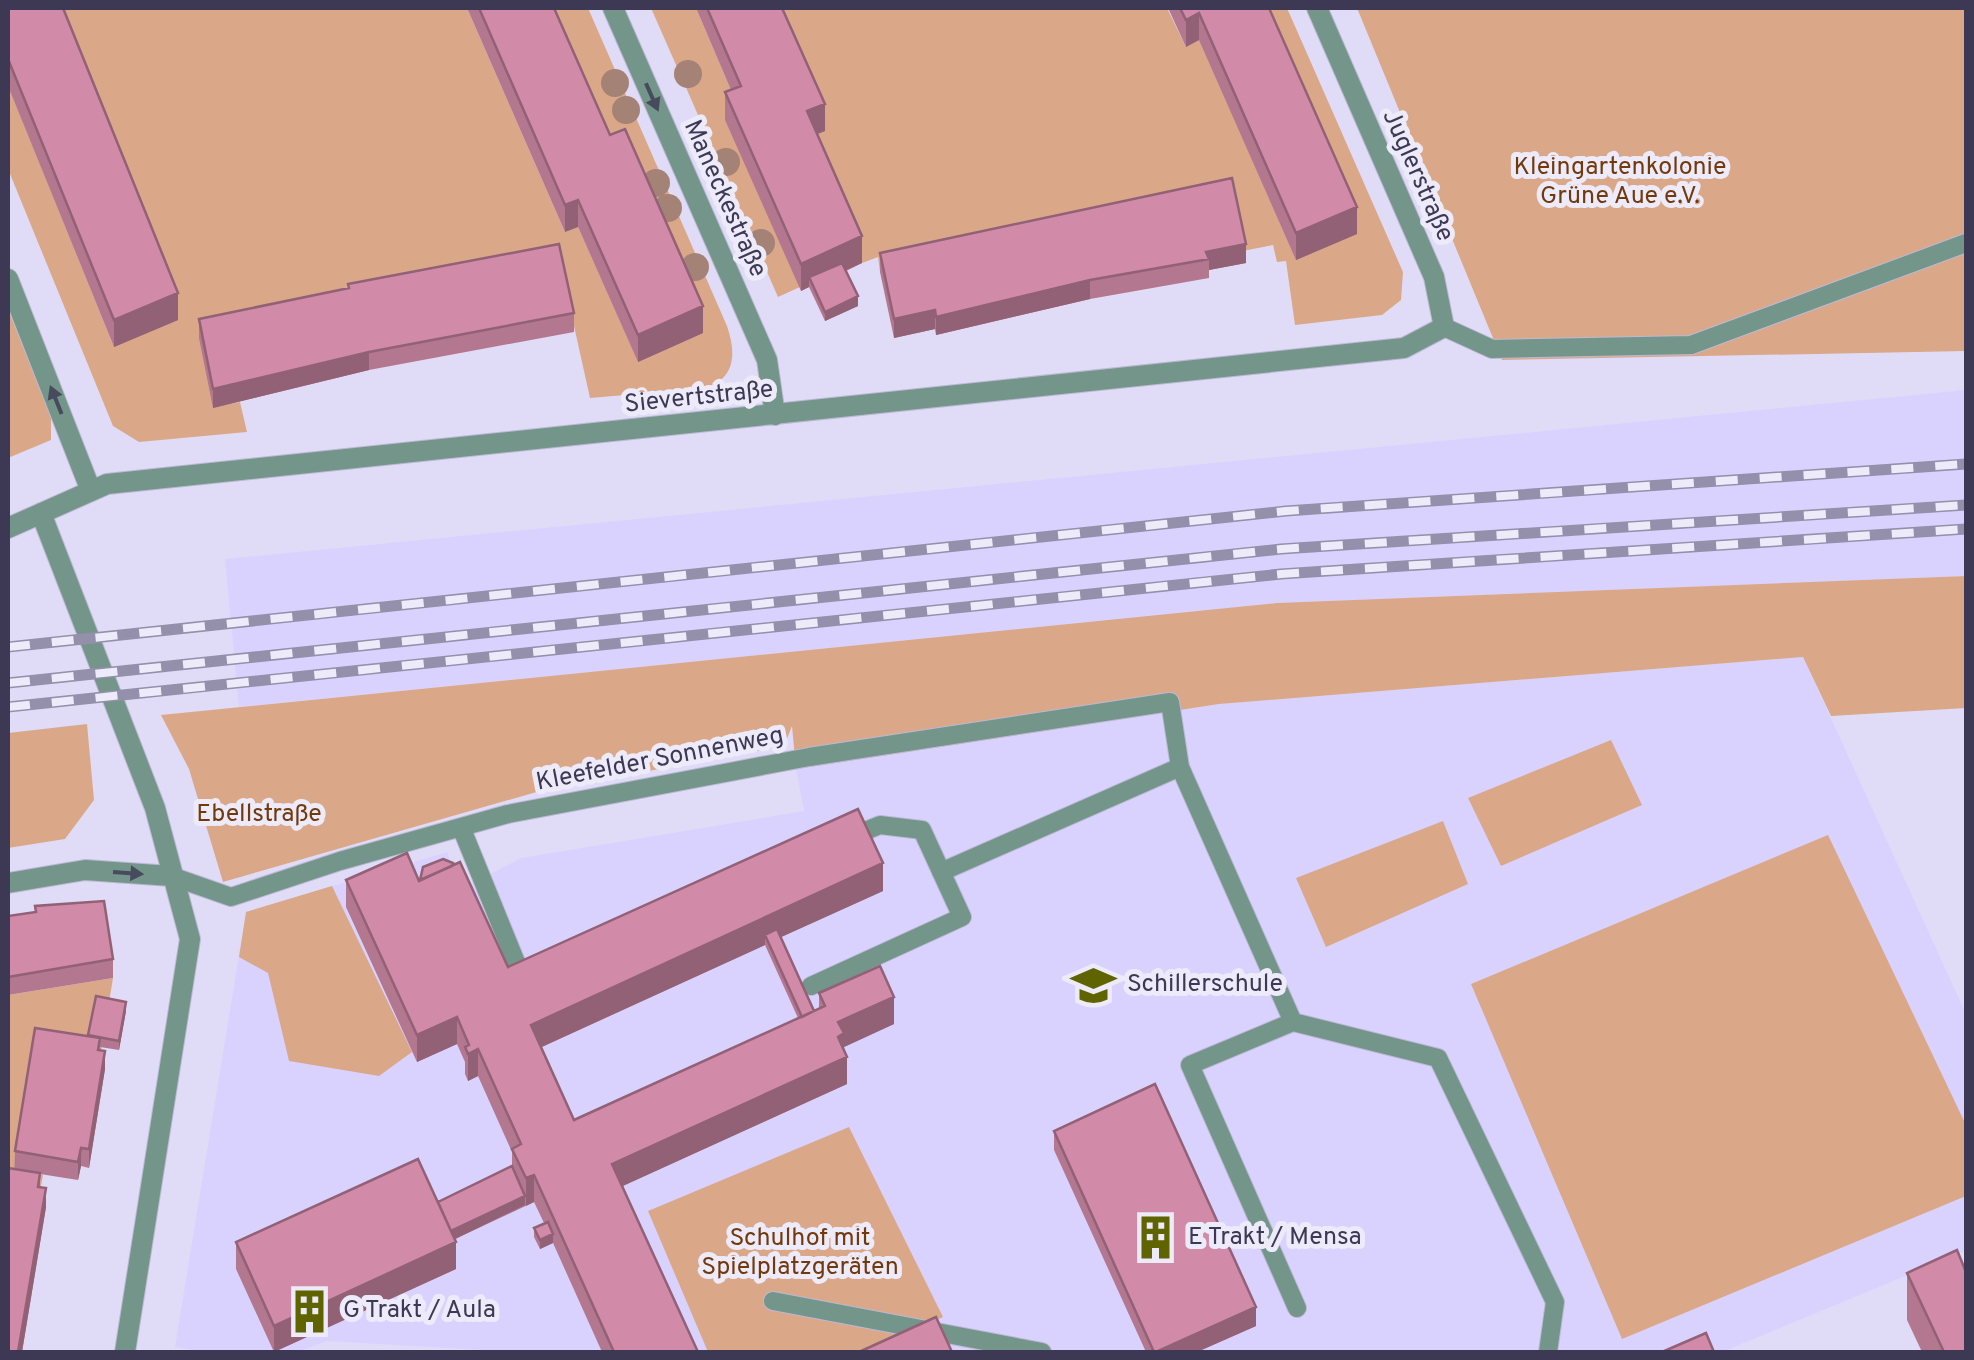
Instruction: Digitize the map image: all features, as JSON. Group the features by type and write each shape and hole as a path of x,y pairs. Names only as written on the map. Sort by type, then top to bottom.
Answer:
{"street":[{"name":"Maneckestraße","path":"613,8 767,360 775,415"},
{"name":"Juglerstraße","path":"1317,8 1434,278 1444,328"},
{"path":"8,279 91,491"},
{"name":"Sievertstraße","path":"8,528 107,484 1404,348 1444,328"},
{"path":"40,513 132,740 160,824 190,940 125,1352"},
{"path":"8,883 85,870 172,876"}],"lane":[{"path":"1444,328 1492,349 1691,344 1966,243"},
{"name":"Kleefelder Sonnenweg","path":"172,876 231,897 461,827 795,759 1170,702 1180,767"},
{"path":"941,872 1180,767 1293,1022"},
{"path":"811,986 962,917 922,830 880,825 826,847"},
{"path":"461,827 520,972 556,957"},
{"path":"1297,1308 1190,1065 1293,1022 1438,1058 1555,1302 1548,1352"},
{"path":"773,1301 1042,1352"}],"shaded area":[{"path":"1966,390 1966,576 1277,603 239,707 225,559"},
{"name":"Schillerschule","path":"1803,657 1966,1014 1966,1251 1722,1352 515,1352 327,1341 298,1352 205,1352 175,1347 246,912 447,852 461,889 521,858 804,811 796,769 1219,704"}],"green space":[{"path":"52,8 467,8 565,232 578,227 638,361 702,333 610,162 541,8 588,8 727,326 732,345 728,370 707,388 590,398 560,263 213,407 240,402 247,432 139,442 113,426 8,169 8,85 114,347"},
{"path":"651,8 696,8 741,113 800,287 778,297"},
{"path":"770,8 1167,8 1186,47 1258,8 1287,8 1403,272 1401,300 1382,315 1295,325 1286,261 1277,262 1273,245 1243,251 880,272 878,257 862,263 807,139 824,130"},
{"name":"Kleingartenkolonie Grüne Aue e.V.","path":"1357,8 1966,8 1966,351 1502,360"},
{"path":"8,309 51,416 51,440 8,458"},
{"name":"Ebellstraße","path":"1966,576 1966,708 1831,716 1803,657 1219,704 796,769 792,726 784,746 540,791 223,882 189,769 161,715 1277,603"},
{"path":"87,724 94,800 65,839 8,848 8,733"},
{"path":"1611,740 1642,805 1501,866 1468,798"},
{"path":"1443,821 1468,884 1326,947 1296,878"},
{"path":"1828,835 1966,1125 1966,1196 1622,1339 1471,984"},
{"path":"332,886 412,1052 379,1076 289,1061 268,973 239,957 246,912"},
{"path":"113,978 100,1057 15,1170 43,1175 40,1192 8,1187 8,995"},
{"name":"Schulhof mit Spielplatzgeräten","path":"849,1127 943,1317 862,1352 708,1352 648,1211"}],"building":[{"path":"8,8 63,8 178,293 114,320 8,59"},
{"path":"479,8 554,8 610,135 625,129 703,306 638,335 578,200 565,205"},
{"path":"707,8 782,8 825,104 807,111 862,236 801,264 725,92 741,86"},
{"path":"1180,8 1269,8 1357,207 1296,233 1199,13 1186,20"},
{"path":"1232,178 1246,244 1206,252 1209,259 1090,280 936,317 935,310 894,319 880,253"},
{"path":"559,244 574,313 369,352 213,389 199,319 349,288 348,284"},
{"path":"842,263 858,296 825,312 809,277"},
{"path":"858,809 883,863 531,1025 574,1120 825,1006 819,993 880,966 894,997 838,1022 844,1033 838,1037 847,1057 612,1164 698,1352 614,1352 534,1175 526,1178 512,1149 521,1144 478,1049 468,1054 465,1047 469,1045 457,1017 417,1035 346,880 407,853 419,881 460,862 508,967"},
{"path":"443,859 452,866 420,880 423,867"},
{"path":"104,901 113,959 8,977 8,916 36,912 35,906"},
{"path":"777,929 814,1011 802,1017 765,935"},
{"path":"96,996 126,1002 119,1041 88,1035"},
{"path":"35,1028 100,1038 98,1050 105,1051 89,1149 81,1148 78,1162 15,1151"},
{"name":"E Trakt / Mensa","path":"1155,1084 1256,1307 1154,1352 1054,1131"},
{"name":"G Trakt / Aula","path":"418,1159 456,1242 274,1326 236,1242"},
{"path":"512,1166 525,1196 451,1231 438,1202"},
{"path":"8,1168 40,1173 38,1187 46,1188 18,1352 8,1352"},
{"path":"548,1222 553,1234 540,1240 534,1228"},
{"path":"1957,1250 1966,1272 1966,1352 1944,1352 1907,1273"},
{"path":"936,1317 952,1352 859,1352"},
{"path":"1706,1333 1714,1352 1662,1352"}],"railway":[{"path":"8,647 1286,511 1966,464"},
{"path":"8,683 1281,549 1966,505"},
{"path":"8,707 1281,574 1966,529"}],"place":[{"name":"Schillerschule","path":"1094,985"},
{"name":"E Trakt / Mensa","path":"1155,1238"},
{"name":"G Trakt / Aula","path":"310,1311"}]}
